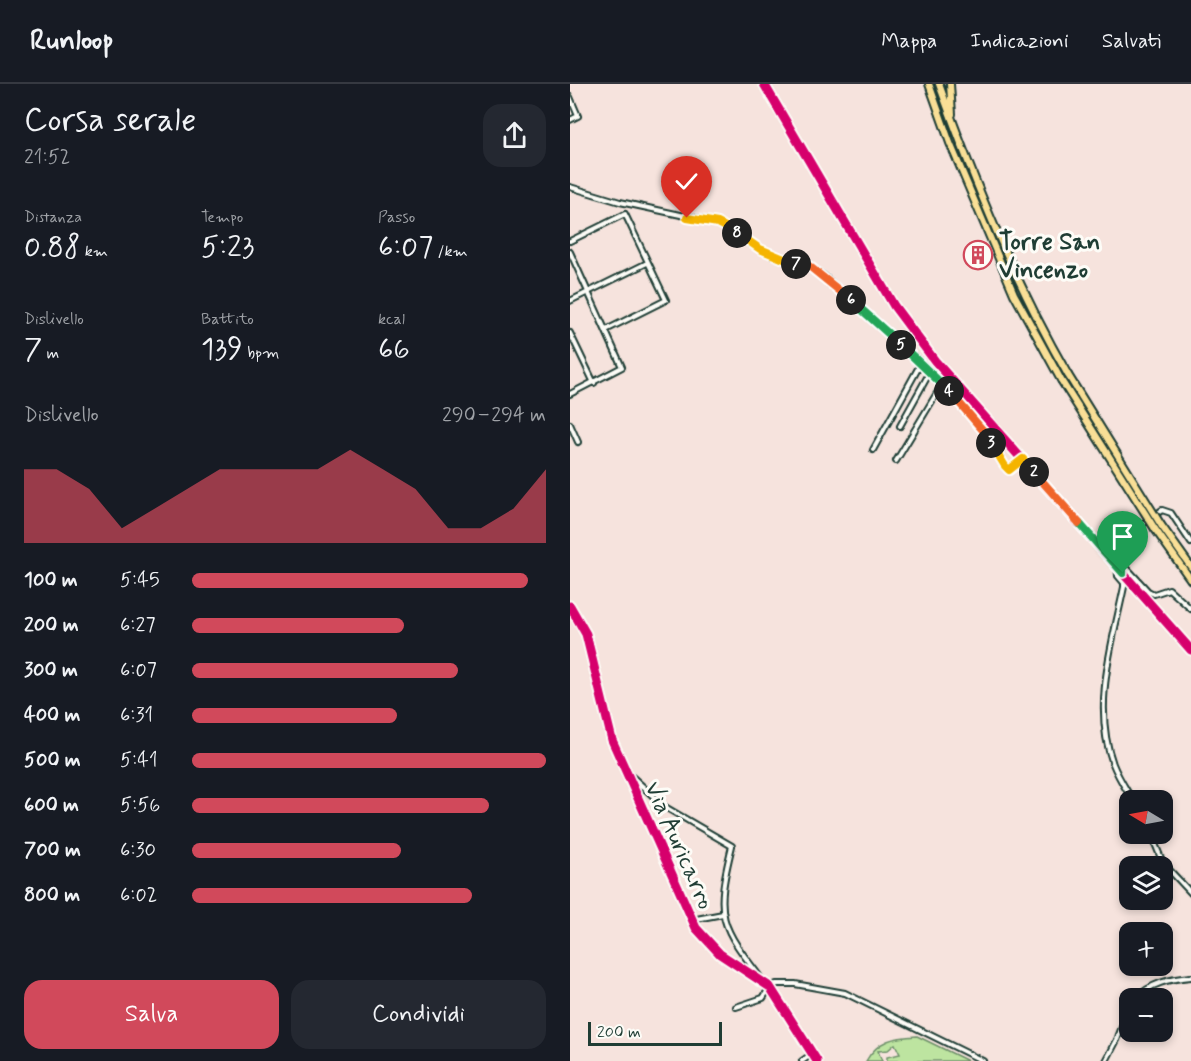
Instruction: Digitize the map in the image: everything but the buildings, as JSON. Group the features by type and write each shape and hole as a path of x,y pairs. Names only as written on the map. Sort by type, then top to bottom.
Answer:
{"highway":[{"path":"928,84 950,143 1014,294 1061,380 1158,527 1191,567"},
{"path":"939,84 970,172 1023,293 1068,375 1191,580"},
{"path":"950,84 954,126"}],"street":[{"path":"764,84 873,274 935,361 1191,650"},
{"path":"570,97 579,116 570,120"},
{"path":"570,187 621,202 718,223 777,257 809,266 824,276 943,383 987,435 1009,470 1023,459"},
{"path":"570,241 625,214 666,300 606,330"},
{"path":"570,252 622,367 570,394"},
{"path":"570,301 647,263"},
{"path":"570,333 594,382"},
{"path":"873,450 921,363"},
{"path":"900,426 930,372"},
{"path":"896,461 943,383"},
{"path":"570,424 578,442"},
{"path":"1125,566 1138,528 1162,510 1171,513 1191,543"},
{"path":"1118,568 1125,566"},
{"path":"1125,566 1148,591 1154,594 1169,589 1191,609"},
{"path":"1118,568 1118,576 1124,583 1124,587 1105,679 1105,723 1114,765 1126,790"},
{"name":"Via Auricarro","path":"570,606 586,634 612,740 691,920 705,941 720,954 770,987 817,1061"},
{"path":"625,770 664,807 732,846 721,893 723,914 734,943 764,983"},
{"path":"1154,844 1163,863 1191,892"},
{"path":"691,920 723,914"},
{"path":"1149,988 1167,979 1191,976"},
{"path":"736,1007 762,998 770,987 776,984 795,984 845,993 984,1061"},
{"path":"1106,1061 1119,1035"},
{"path":"802,1061 812,1054"}],"green space":[{"path":"917,1036 968,1061 887,1061 887,1057 900,1054 895,1044 888,1050 878,1051 882,1061 866,1061 876,1048 887,1041"}],"cycle path":[{"path":"764,84 894,306 935,361 1191,650"},
{"path":"570,606 586,634 612,740 696,928 720,954 770,987 817,1061"}],"place":[{"name":"Torre San Vincenzo","path":"978,255"}],"route":[{"path":"687,218 718,223 760,249 777,257 809,266 824,276 943,383 987,435 1009,470 1023,459 1123,573"}]}
